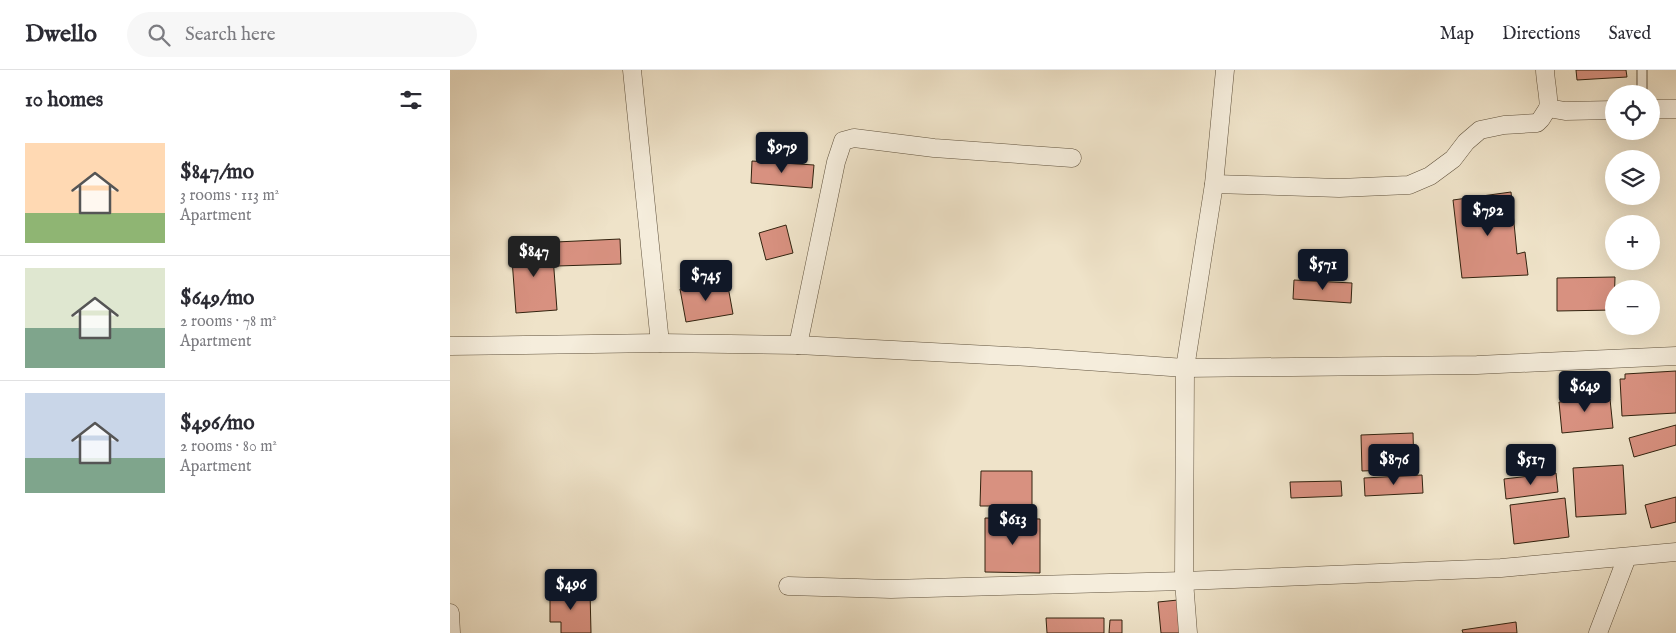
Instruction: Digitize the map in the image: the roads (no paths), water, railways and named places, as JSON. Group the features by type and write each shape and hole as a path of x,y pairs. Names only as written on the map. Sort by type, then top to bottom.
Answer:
{"street":[{"path":"632,70 660,343"},
{"path":"1188,633 1184,582 1185,368 1214,184 1225,70"},
{"path":"1214,184 1339,188 1409,185 1430,176 1453,159 1466,142 1480,130 1537,123 1550,102 1545,70"},
{"path":"1548,108 1565,111 1605,110"},
{"path":"1660,109 1676,109"},
{"path":"798,345 836,162 843,141 854,138 934,148 1072,158"},
{"path":"450,346 660,343 798,345 1029,357 1185,368 1477,365 1676,356"},
{"path":"788,586 891,589 1184,582 1501,568 1676,552"},
{"path":"1598,633 1626,557"},
{"path":"450,613 451,633"}],"lane":[{"path":"1642,70 1642,85"}]}
